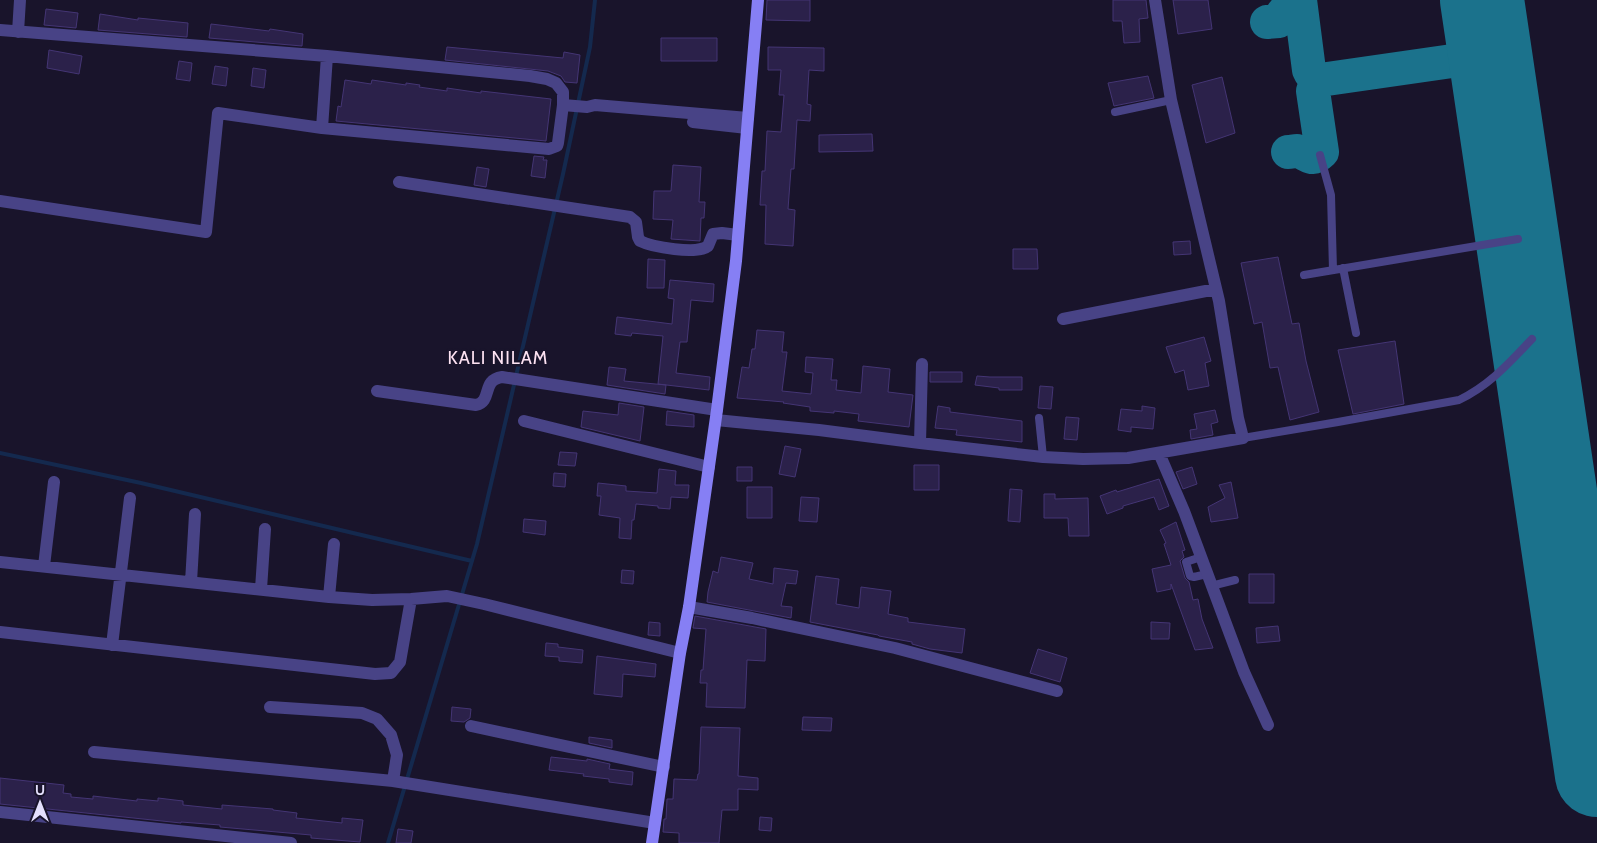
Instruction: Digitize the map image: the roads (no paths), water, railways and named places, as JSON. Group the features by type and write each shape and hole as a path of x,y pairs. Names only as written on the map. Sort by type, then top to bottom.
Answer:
{"street":[{"path":"18,32 20,0"},
{"path":"652,843 717,415 738,235 758,0"},
{"path":"377,391 476,406 484,401 489,384 495,378 502,376 717,415 819,430 1042,457 1128,458 1244,438 1238,418 1216,289 1171,100 1155,0"},
{"path":"0,30 327,56 547,79 556,83 575,106"},
{"path":"322,128 327,56"},
{"path":"575,106 595,105 650,114 748,123"},
{"path":"0,201 206,232 218,113 322,128 549,149 557,146 575,106"},
{"path":"399,182 630,218 636,222 640,241 661,246 700,250 708,246 712,234 738,235"},
{"path":"1063,319 1216,289"},
{"path":"920,443 922,364"},
{"path":"524,421 709,467"},
{"path":"1159,453 1184,511 1244,672 1268,725"},
{"path":"44,566 54,482"},
{"path":"112,645 130,498"},
{"path":"191,582 195,514"},
{"path":"261,589 265,529"},
{"path":"329,596 334,544"},
{"path":"0,562 372,600 446,596 680,652"},
{"path":"0,632 375,674 391,673 400,662 412,599"},
{"path":"689,607 752,618 895,648 1057,690"},
{"path":"270,707 362,713 377,719 391,735 397,755 393,781"},
{"path":"471,726 664,768"},
{"path":"94,752 393,781 655,823"},
{"path":"0,812 291,843"}],"lane":[{"path":"1115,112 1171,100"},
{"path":"1320,155 1331,195 1334,270"},
{"path":"1304,275 1518,239"},
{"path":"1343,268 1356,333"},
{"path":"1244,438 1459,400 1476,392 1501,371 1532,339"},
{"path":"1039,418 1042,457"},
{"path":"1209,580 1235,580"}],"waterway":[{"path":"388,843 477,544 563,174 590,47 595,0"},
{"path":"0,453 141,483 472,561"}],"district":[{"name":"KALI NILAM","path":"498,358"}]}
